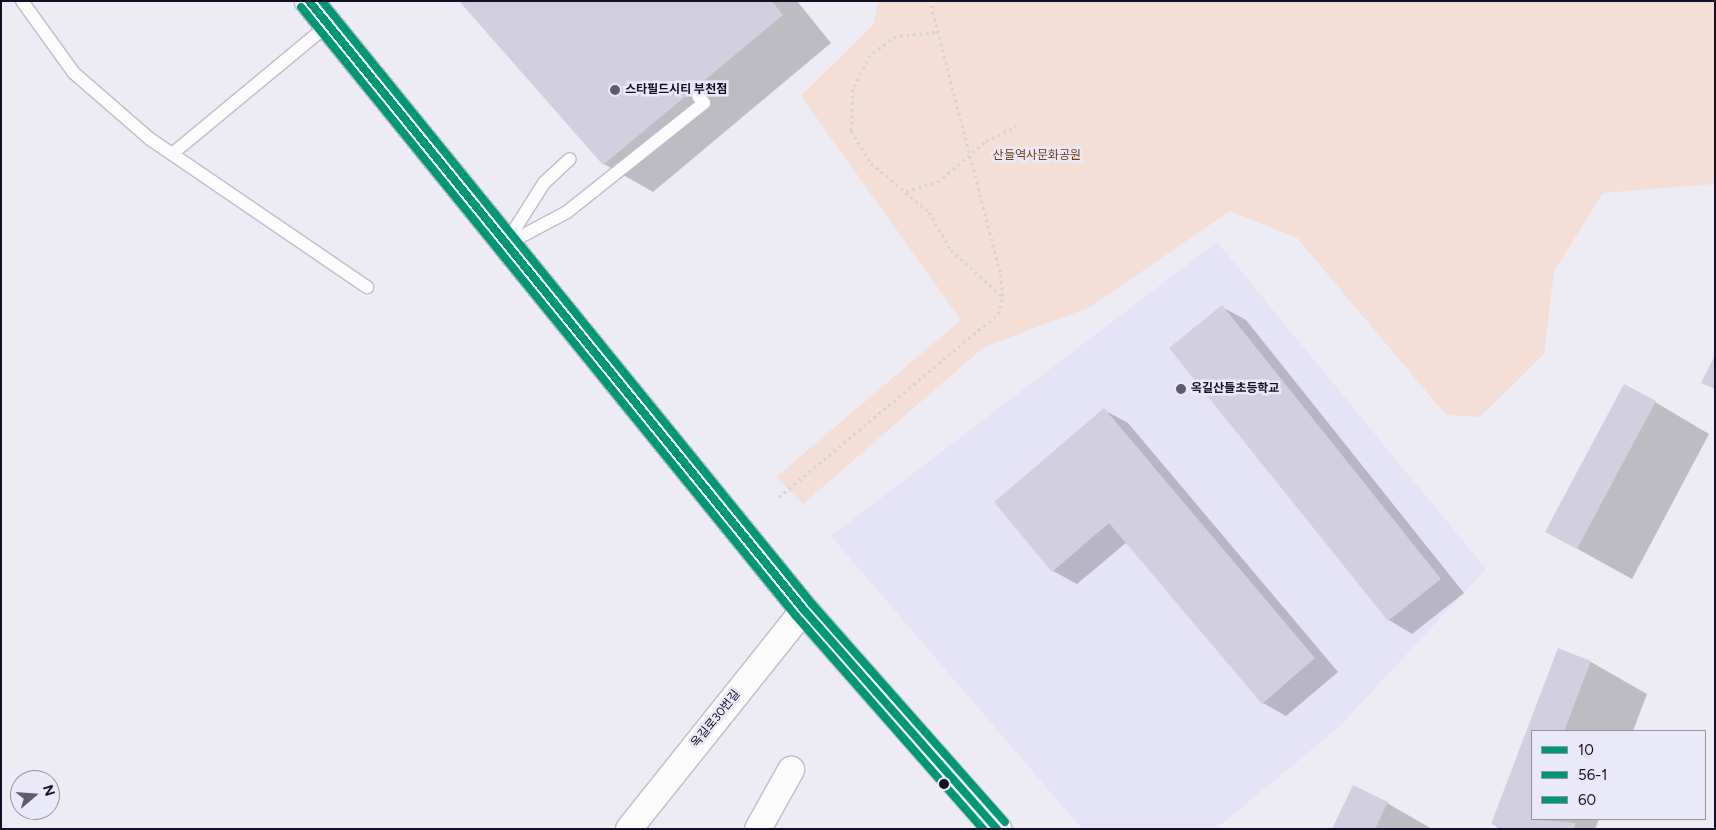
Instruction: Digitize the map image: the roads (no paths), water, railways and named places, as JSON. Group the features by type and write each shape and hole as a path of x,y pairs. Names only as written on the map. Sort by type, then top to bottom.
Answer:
{"street":[{"path":"310,1 505,245 804,610 997,829"},
{"name":"옥길로30번길","path":"629,829 804,610"},
{"path":"758,829 791,770"}],"lane":[{"path":"22,1 74,73 172,154 367,287"},
{"path":"172,154 328,24"},
{"path":"505,245 567,212 704,103 698,96"},
{"path":"505,245 544,183 570,159"}],"place":[{"name":"스타필드시티 부천점","path":"615,90"},
{"name":"옥길산들초등학교","path":"1181,389"}],"park label":[{"name":"산들역사문화공원","path":"1037,156"}]}
